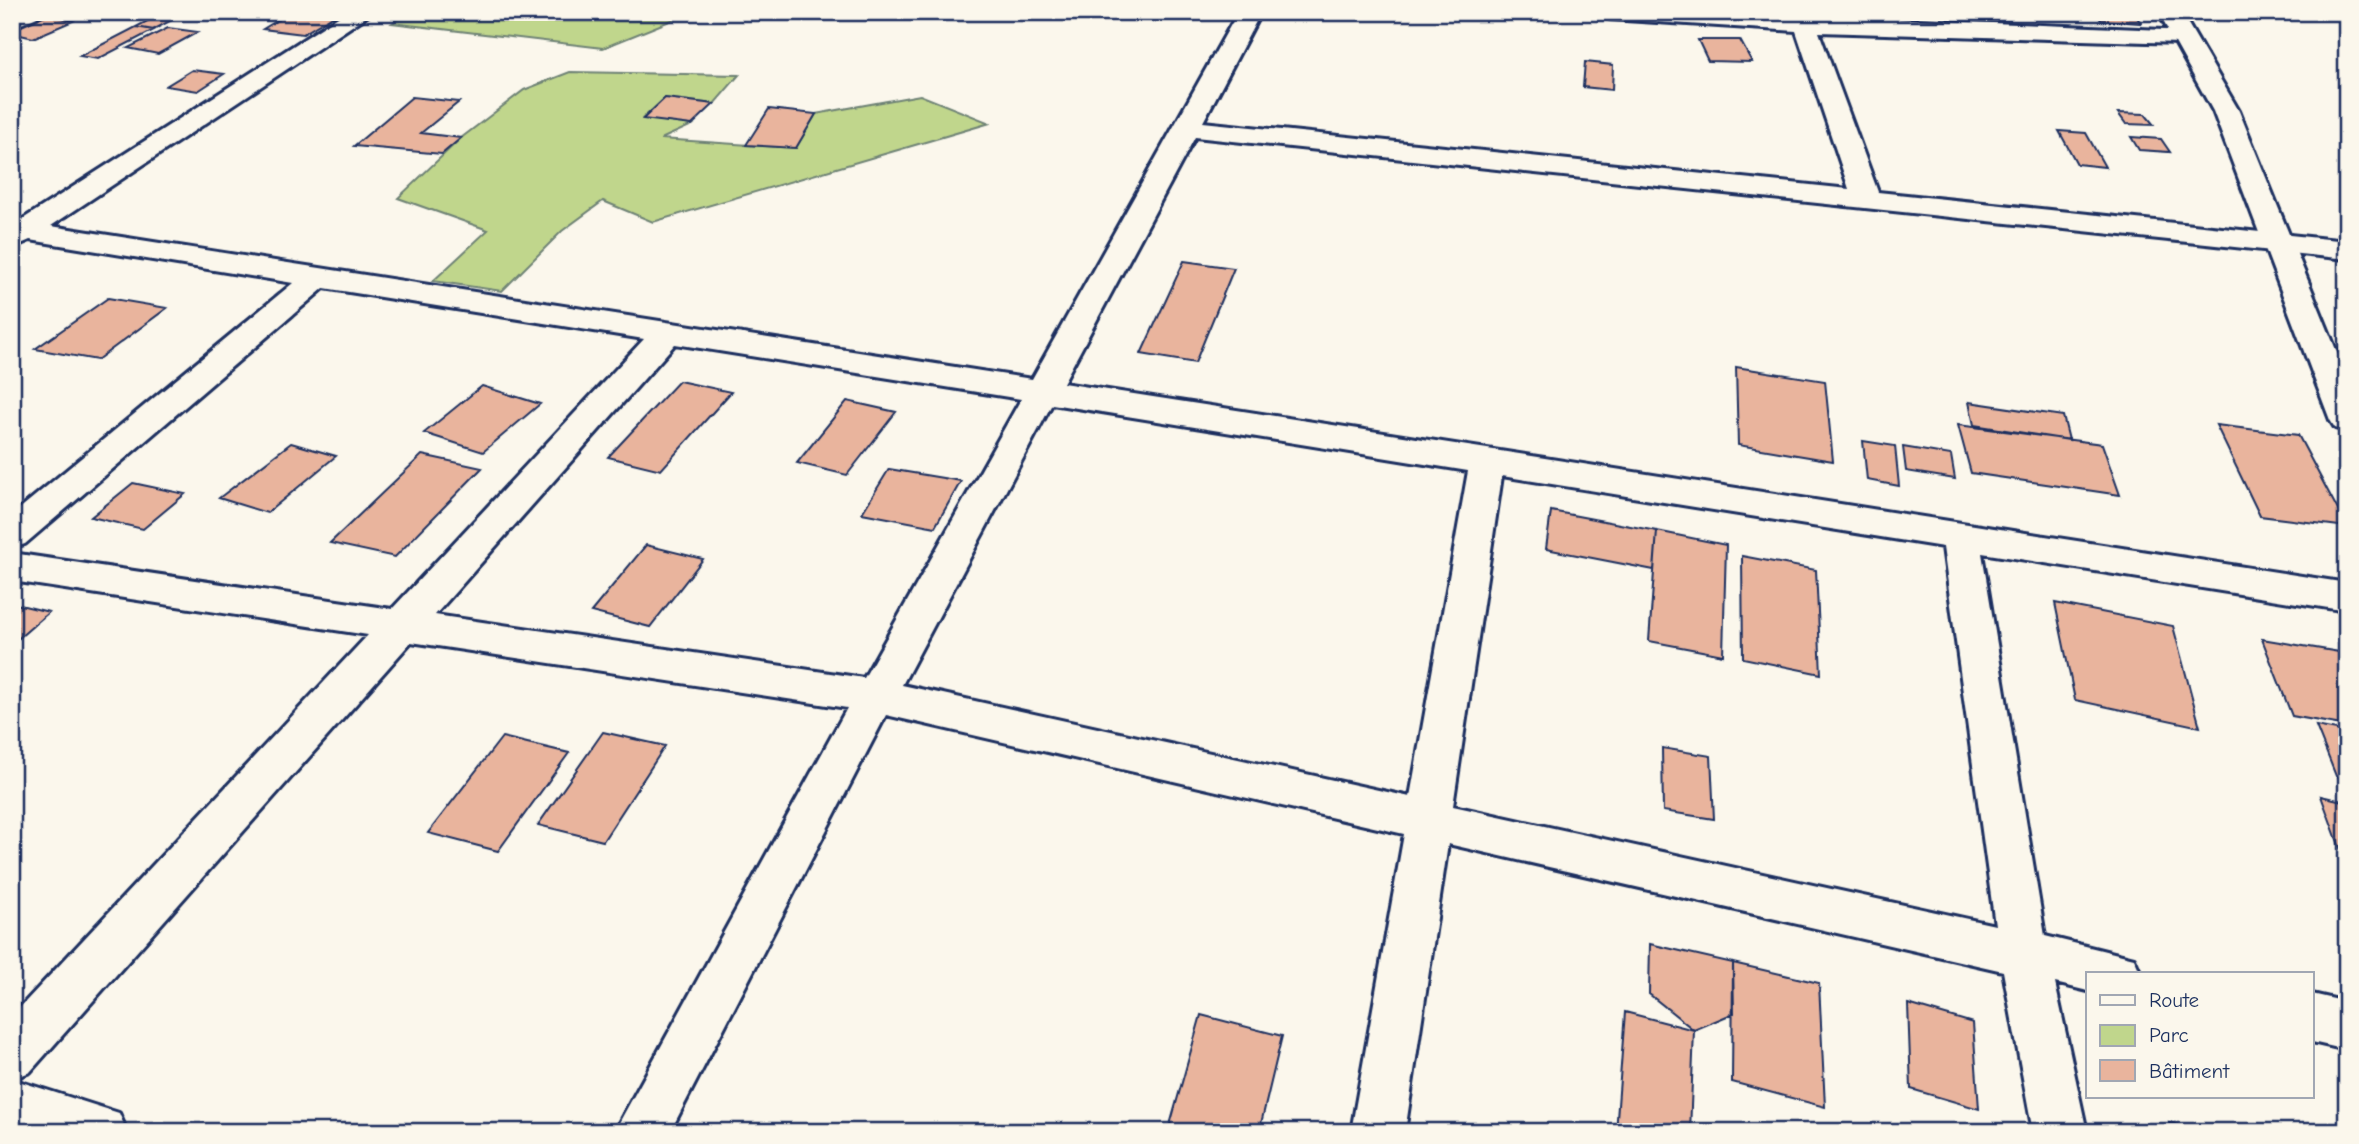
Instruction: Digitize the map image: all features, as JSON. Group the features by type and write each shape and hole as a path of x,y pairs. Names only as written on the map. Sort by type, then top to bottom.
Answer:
{"street":[{"path":"12,21 29,12"},
{"path":"19,235 362,12"},
{"path":"641,1132 875,696 1250,12"},
{"path":"1610,12 1805,25 2175,24 2226,111 2347,420"},
{"path":"1805,25 1866,198"},
{"path":"1187,128 2347,250"},
{"path":"19,235 318,277 2347,597"},
{"path":"12,535 318,277"},
{"path":"12,1054 668,332"},
{"path":"1378,1132 1487,461"},
{"path":"1960,535 2024,954 2060,1132"},
{"path":"12,568 875,696 2107,972"},
{"path":"2314,1018 2347,1026"},
{"path":"12,1106 100,1132"}],"green space":[{"path":"409,12 497,12 504,20 530,12 552,12 557,18 575,12 692,12 603,48 392,23"},
{"path":"570,72 739,75 714,104 665,98 643,118 692,125 661,139 796,148 816,114 920,95 990,123 653,222 603,201 562,231 502,291 433,281 488,230 398,198 461,138 524,90"}],"building":[{"path":"164,12 186,12 170,21 153,18"},
{"path":"291,12 339,12 303,34 263,29"},
{"path":"497,12 530,12 504,20"},
{"path":"2095,12 2133,12 2141,23 2101,20"},
{"path":"48,14 73,21 33,38 12,33 12,29"},
{"path":"153,18 170,21 153,30 136,27"},
{"path":"136,27 154,30 98,59 80,56"},
{"path":"168,28 198,32 158,54 128,48"},
{"path":"1698,40 1740,40 1752,62 1708,61"},
{"path":"1585,62 1613,65 1612,90 1583,87"},
{"path":"192,70 224,74 198,91 166,86"},
{"path":"412,97 459,102 421,133 461,138 442,154 354,146"},
{"path":"665,98 714,104 692,125 643,119"},
{"path":"769,109 816,114 796,148 746,145"},
{"path":"2118,113 2145,114 2154,125 2126,124"},
{"path":"2059,131 2086,133 2105,167 2077,164"},
{"path":"2131,137 2161,139 2170,152 2139,150"},
{"path":"1184,261 1234,268 1195,363 1141,354"},
{"path":"108,298 167,308 97,360 35,349"},
{"path":"1736,367 1825,381 1833,461 1738,445"},
{"path":"679,381 731,392 661,470 608,457"},
{"path":"482,386 540,404 483,452 424,433"},
{"path":"847,401 896,412 847,475 797,463"},
{"path":"1969,402 2063,416 2069,440 1974,425"},
{"path":"1958,425 2102,444 2120,495 1971,473"},
{"path":"2216,425 2298,435 2347,527 2260,516"},
{"path":"1863,441 1895,446 1899,486 1867,480"},
{"path":"291,443 336,456 267,513 219,498"},
{"path":"1903,447 1951,455 1955,479 1906,471"},
{"path":"422,455 482,468 395,557 330,543"},
{"path":"889,469 961,481 935,527 862,513"},
{"path":"133,483 185,494 143,529 91,517"},
{"path":"1551,511 1657,531 1654,570 1546,549"},
{"path":"1657,531 1726,545 1723,655 1649,641"},
{"path":"646,545 703,559 650,627 591,612"},
{"path":"1742,556 1816,570 1821,674 1743,658"},
{"path":"12,603 49,612 12,644"},
{"path":"2055,603 2173,626 2200,727 2075,700"},
{"path":"2262,639 2339,652 2347,669 2347,726 2292,716"},
{"path":"2316,726 2347,732 2347,778 2336,776"},
{"path":"603,732 665,746 603,841 538,825"},
{"path":"502,737 569,753 498,851 428,833"},
{"path":"1662,748 1711,756 1714,819 1663,811"},
{"path":"2321,796 2347,802 2347,867"},
{"path":"1650,944 1733,963 1734,1013 1694,1030 1649,994"},
{"path":"1733,963 1819,983 1825,1107 1732,1082"},
{"path":"1908,1004 1973,1023 1979,1109 1911,1089"},
{"path":"1625,1012 1694,1030 1690,1132 1616,1132"},
{"path":"1201,1015 1282,1036 1259,1132 1168,1132"},
{"path":"2169,1122 2204,1132 2171,1132"}]}
